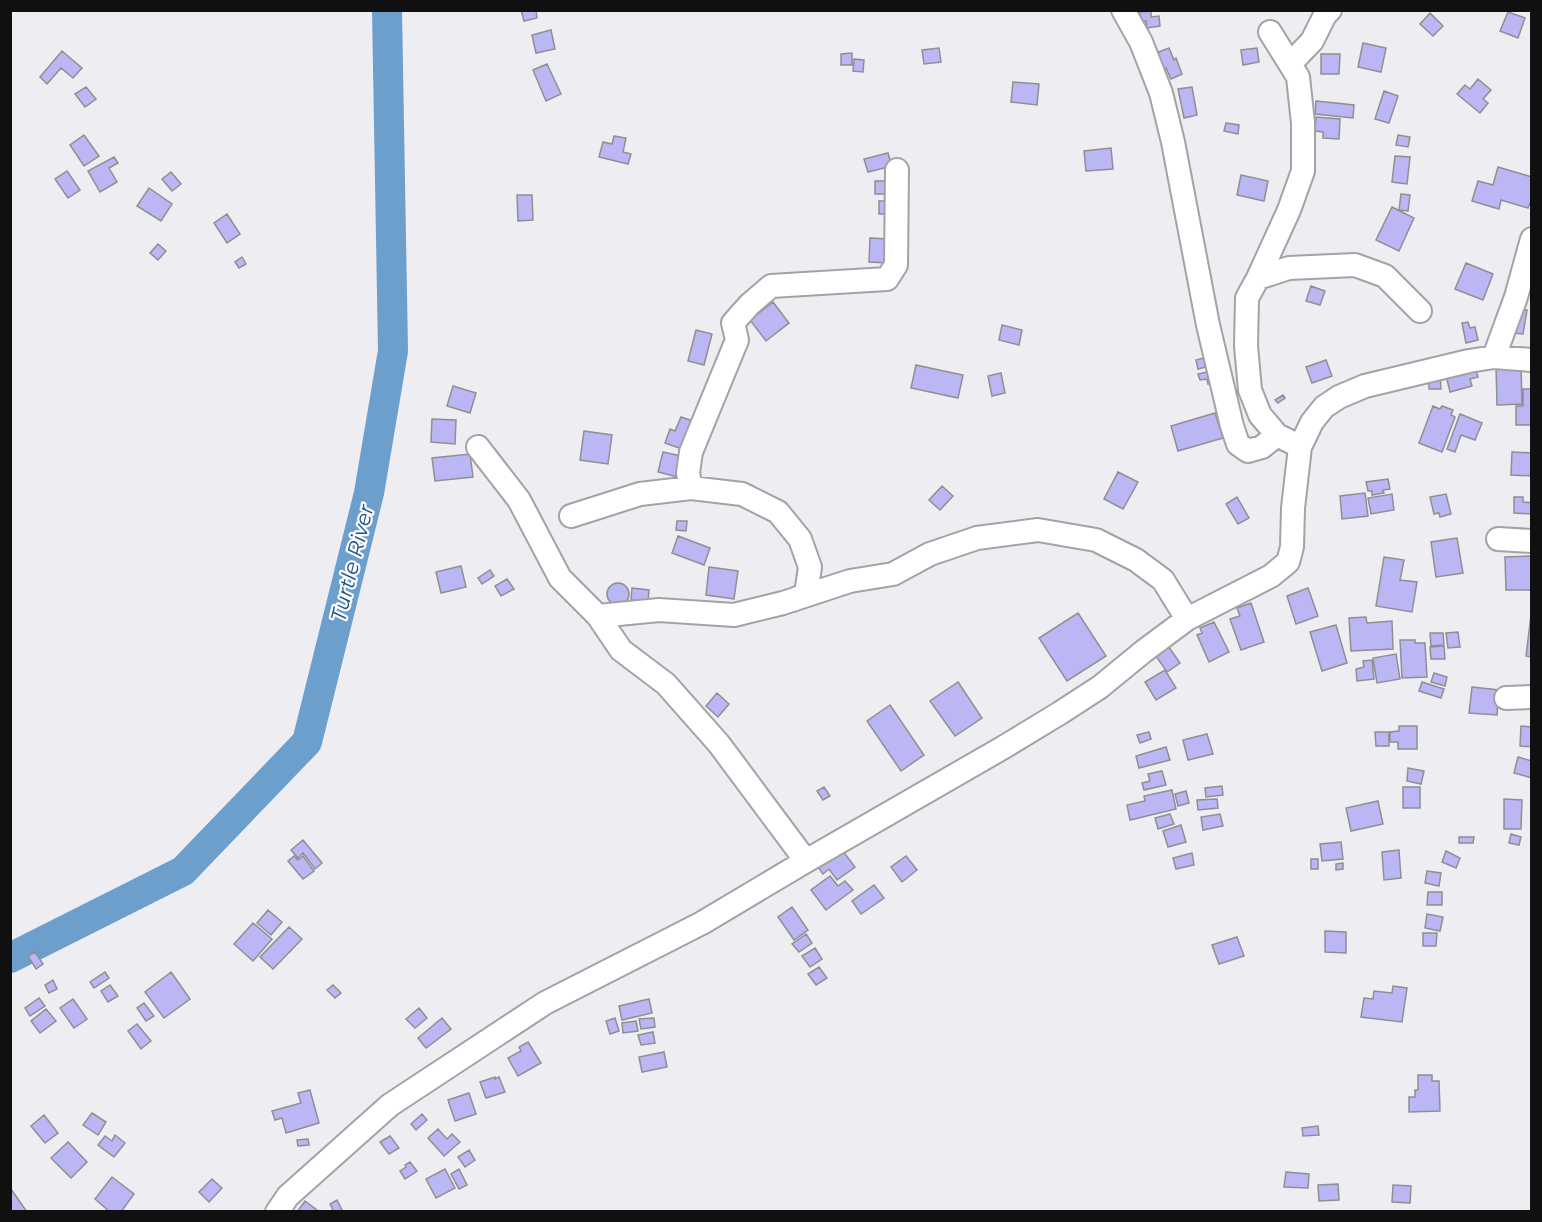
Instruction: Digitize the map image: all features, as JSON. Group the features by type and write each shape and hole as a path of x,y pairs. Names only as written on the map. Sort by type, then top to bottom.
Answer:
{"street":[{"path":"1123,10 1141,42 1161,93 1173,141 1208,325 1238,444 1248,451 1262,447 1277,435"},
{"path":"1290,64 1311,41 1330,10"},
{"path":"1270,32 1298,77 1302,111 1303,171 1289,210 1247,298 1246,346 1250,390 1260,415 1277,435 1300,447"},
{"path":"691,488 688,473 691,452 737,340 734,323 750,304 771,286 887,279 896,265 897,170"},
{"path":"1494,357 1516,297 1532,239"},
{"path":"1258,278 1289,268 1355,265 1385,276 1420,311"},
{"path":"277,1212 288,1196 390,1106 545,1003 702,923 1004,747 1100,687 1187,619 1271,576 1288,562 1292,548 1293,508 1300,447 1312,422 1324,407 1339,397 1365,386 1469,361 1494,357 1532,360"},
{"path":"478,447 519,500 560,578 597,616 621,650 666,684 719,744 806,861"},
{"path":"571,516 640,494 691,488 742,494 778,512 800,539 810,567 806,594 783,603"},
{"path":"597,616 659,610 734,615 783,603 850,581 893,574 930,554 977,538 1038,530 1096,540 1137,560 1163,580 1187,619"},
{"path":"1498,539 1532,541"},
{"path":"1506,698 1532,697"}],"building":[{"path":"521,10 536,10 537,18 524,21"},
{"path":"1151,11 1151,17 1159,16 1160,26 1147,28 1146,21 1141,22 1140,12"},
{"path":"1508,12 1525,18 1518,38 1500,31"},
{"path":"1430,13 1443,26 1433,36 1420,24"},
{"path":"551,30 555,49 536,53 532,35"},
{"path":"1363,43 1386,48 1381,72 1358,67"},
{"path":"939,48 941,62 924,64 922,50"},
{"path":"1169,48 1182,74 1171,79 1166,68 1157,72 1151,55"},
{"path":"1257,48 1259,62 1243,65 1241,50"},
{"path":"62,51 82,68 73,78 61,68 47,84 40,77"},
{"path":"852,53 852,65 841,65 841,54"},
{"path":"1321,54 1340,54 1339,74 1321,74"},
{"path":"854,59 864,60 863,72 853,71"},
{"path":"547,64 561,94 546,101 533,70"},
{"path":"1478,79 1491,90 1483,99 1488,103 1480,113 1457,94 1465,85 1470,89"},
{"path":"1013,82 1039,84 1037,105 1011,102"},
{"path":"86,87 96,99 85,107 75,94"},
{"path":"1192,87 1197,115 1184,118 1178,89"},
{"path":"1384,91 1398,96 1389,123 1375,119"},
{"path":"1316,101 1354,105 1353,118 1315,114"},
{"path":"1316,117 1340,119 1339,139 1323,138 1323,132 1315,131"},
{"path":"1226,123 1239,125 1238,134 1224,131"},
{"path":"84,135 99,156 84,166 70,145"},
{"path":"1398,135 1410,137 1408,147 1396,145"},
{"path":"614,136 626,138 623,152 631,154 628,164 599,157 603,142 612,144"},
{"path":"1111,148 1113,169 1086,171 1084,151"},
{"path":"888,153 892,166 868,172 864,159"},
{"path":"1395,156 1410,157 1407,184 1392,182"},
{"path":"114,157 118,163 109,168 117,182 100,192 88,171"},
{"path":"1498,167 1532,177 1532,198 1528,208 1501,200 1499,209 1472,201 1478,181 1493,185"},
{"path":"67,171 80,190 68,198 55,179"},
{"path":"171,172 181,184 172,191 162,179"},
{"path":"1241,175 1268,181 1264,201 1237,195"},
{"path":"875,181 892,181 892,194 875,194"},
{"path":"149,188 172,204 161,221 137,206"},
{"path":"1401,194 1410,195 1408,211 1399,210"},
{"path":"517,195 532,195 533,220 518,221"},
{"path":"879,201 892,201 892,214 879,214"},
{"path":"1392,207 1414,218 1399,251 1376,240"},
{"path":"227,214 240,234 227,243 214,223"},
{"path":"870,238 889,239 888,263 869,262"},
{"path":"158,244 166,251 158,260 150,253"},
{"path":"242,257 246,264 239,268 235,262"},
{"path":"1466,263 1493,274 1483,300 1455,289"},
{"path":"1311,286 1325,291 1320,305 1306,301"},
{"path":"773,302 789,323 766,341 750,320"},
{"path":"1517,309 1527,310 1523,334 1513,333"},
{"path":"1468,322 1470,328 1475,327 1478,340 1466,343 1462,323"},
{"path":"1002,325 1022,330 1019,345 999,340"},
{"path":"696,330 712,334 704,365 688,361"},
{"path":"1204,358 1206,367 1198,369 1196,360"},
{"path":"1326,360 1332,376 1312,383 1306,367"},
{"path":"916,365 963,375 958,398 911,388"},
{"path":"1521,365 1522,404 1497,405 1496,366"},
{"path":"1215,366 1218,382 1208,384 1207,379 1200,380 1198,374 1207,372 1206,367"},
{"path":"1475,367 1478,377 1470,379 1472,386 1450,392 1446,375"},
{"path":"1001,373 1005,393 992,396 988,376"},
{"path":"1440,376 1441,389 1429,389 1429,377"},
{"path":"453,386 476,393 470,413 447,406"},
{"path":"1523,389 1532,389 1532,425 1516,425 1516,406 1523,406"},
{"path":"1283,395 1285,398 1278,403 1275,400"},
{"path":"1433,406 1453,410 1451,415 1455,417 1442,452 1419,443"},
{"path":"1215,413 1223,438 1178,451 1171,426"},
{"path":"1460,414 1482,423 1475,440 1461,435 1455,452 1447,449"},
{"path":"681,417 696,422 685,450 665,443 670,429 675,431"},
{"path":"432,419 456,420 455,444 431,442"},
{"path":"584,431 612,435 608,464 580,460"},
{"path":"663,452 686,457 682,478 658,472"},
{"path":"1512,452 1532,453 1532,476 1511,475"},
{"path":"470,454 473,477 435,481 432,458"},
{"path":"1118,472 1138,482 1123,509 1104,499"},
{"path":"1388,479 1390,489 1383,490 1384,493 1372,495 1372,491 1368,491 1366,482"},
{"path":"942,486 953,496 940,510 929,500"},
{"path":"1365,493 1368,516 1342,519 1340,496"},
{"path":"1392,494 1394,510 1371,514 1368,498"},
{"path":"1446,494 1451,514 1440,517 1439,513 1434,514 1430,497"},
{"path":"1237,497 1249,518 1238,524 1226,504"},
{"path":"1514,497 1523,497 1523,502 1532,503 1532,514 1514,513"},
{"path":"677,521 687,521 686,531 676,530"},
{"path":"678,536 710,548 704,565 672,553"},
{"path":"1457,538 1463,573 1436,577 1431,542"},
{"path":"1532,556 1532,590 1506,590 1505,557"},
{"path":"1384,557 1404,560 1400,580 1417,582 1412,612 1376,606"},
{"path":"461,566 466,587 441,593 436,572"},
{"path":"709,567 738,571 734,599 706,595"},
{"path":"490,570 494,576 482,584 478,578"},
{"path":"507,579 514,589 501,596 495,586"},
{"path":"618,583 626,586 629,594 626,602 618,605 610,602 607,594 610,586"},
{"path":"632,588 649,590 648,602 631,600"},
{"path":"1308,588 1318,616 1296,624 1287,596"},
{"path":"1251,603 1264,642 1241,650 1230,619 1240,616 1237,608"},
{"path":"1078,613 1106,656 1067,681 1039,638"},
{"path":"1532,615 1532,657 1526,656"},
{"path":"1366,617 1367,623 1392,621 1393,649 1351,651 1349,618"},
{"path":"1214,622 1229,652 1209,662 1197,635 1202,633 1200,628"},
{"path":"1336,625 1347,663 1322,671 1310,632"},
{"path":"1458,632 1460,647 1448,648 1446,633"},
{"path":"1430,633 1443,633 1444,645 1431,646"},
{"path":"1400,640 1425,643 1427,677 1402,678"},
{"path":"1166,643 1180,663 1167,672 1153,652"},
{"path":"1444,646 1445,659 1431,659 1430,647"},
{"path":"1396,654 1400,679 1377,683 1373,658"},
{"path":"1372,660 1374,679 1357,681 1356,669 1364,667 1363,661"},
{"path":"1165,670 1176,688 1156,700 1145,682"},
{"path":"1434,673 1447,677 1445,686 1431,682"},
{"path":"958,682 982,718 955,736 930,701"},
{"path":"1422,682 1444,689 1441,698 1419,691"},
{"path":"1472,687 1499,690 1497,715 1469,713"},
{"path":"717,693 729,704 718,717 706,706"},
{"path":"890,705 924,755 901,771 867,721"},
{"path":"1399,726 1417,726 1417,749 1398,749 1398,742 1390,742 1390,732 1399,731"},
{"path":"1521,726 1532,727 1532,747 1520,746"},
{"path":"1149,732 1151,739 1140,743 1137,735"},
{"path":"1375,732 1389,732 1389,746 1376,746"},
{"path":"1207,734 1213,754 1188,760 1183,740"},
{"path":"1166,747 1170,760 1139,768 1136,756"},
{"path":"1518,757 1532,761 1532,778 1514,773"},
{"path":"1408,768 1424,771 1421,784 1407,781"},
{"path":"1162,771 1166,785 1144,790 1142,783 1150,781 1148,774"},
{"path":"1222,786 1223,795 1206,797 1205,788"},
{"path":"824,787 830,796 823,800 817,791"},
{"path":"1403,787 1420,787 1420,808 1403,808"},
{"path":"1172,790 1176,809 1130,820 1127,805 1145,801 1144,796"},
{"path":"1186,791 1189,803 1178,806 1175,794"},
{"path":"1217,799 1218,808 1198,810 1197,800"},
{"path":"1504,799 1522,800 1521,829 1504,829"},
{"path":"1378,801 1383,824 1351,831 1346,808"},
{"path":"1170,814 1174,824 1158,829 1155,818"},
{"path":"1220,814 1223,826 1203,830 1201,817"},
{"path":"1181,825 1186,842 1168,847 1163,831"},
{"path":"1511,834 1521,837 1519,845 1509,843"},
{"path":"1459,837 1474,837 1473,843 1459,843"},
{"path":"303,840 322,863 315,869 303,853 298,858 291,850"},
{"path":"1341,842 1343,859 1322,861 1320,844"},
{"path":"842,850 855,867 837,880 829,869 823,874 818,867"},
{"path":"1399,850 1401,878 1384,880 1382,852"},
{"path":"1446,851 1460,858 1456,868 1442,862"},
{"path":"1192,853 1194,865 1176,869 1173,858"},
{"path":"294,856 298,860 303,856 314,871 303,879 288,861"},
{"path":"906,856 917,870 902,882 891,867"},
{"path":"1311,859 1318,859 1318,869 1311,869"},
{"path":"1343,863 1343,869 1336,870 1336,864"},
{"path":"1427,871 1441,873 1439,886 1425,883"},
{"path":"830,876 838,886 845,881 853,890 826,910 811,890"},
{"path":"874,885 884,898 861,914 852,901"},
{"path":"1428,892 1442,892 1442,905 1427,905"},
{"path":"792,907 808,930 794,940 778,917"},
{"path":"268,910 282,922 271,935 257,923"},
{"path":"1427,914 1443,917 1440,931 1425,928"},
{"path":"253,923 272,939 253,961 234,944"},
{"path":"289,927 302,939 273,969 260,957"},
{"path":"1325,931 1346,932 1346,953 1325,952"},
{"path":"1423,933 1437,933 1436,946 1423,946"},
{"path":"806,934 812,943 799,952 792,944"},
{"path":"1237,937 1244,956 1219,964 1212,945"},
{"path":"815,948 822,959 810,967 802,956"},
{"path":"35,952 43,964 36,969 28,956"},
{"path":"819,967 827,978 816,985 808,974"},
{"path":"105,972 109,978 94,988 90,982"},
{"path":"171,972 190,999 164,1018 145,992"},
{"path":"53,980 57,989 49,993 45,985"},
{"path":"110,985 118,996 108,1002 101,991"},
{"path":"333,985 341,993 335,998 327,990"},
{"path":"1393,986 1407,988 1402,1022 1361,1017 1364,998 1373,999 1374,991 1392,993"},
{"path":"39,998 45,1006 30,1016 25,1008"},
{"path":"73,999 87,1019 74,1028 60,1008"},
{"path":"649,999 652,1013 622,1020 619,1006"},
{"path":"144,1003 154,1016 146,1021 137,1008"},
{"path":"419,1008 427,1018 415,1028 406,1019"},
{"path":"46,1009 56,1021 40,1033 31,1021"},
{"path":"442,1018 451,1029 426,1048 418,1038"},
{"path":"615,1018 619,1031 610,1034 606,1021"},
{"path":"654,1018 655,1027 641,1029 639,1019"},
{"path":"636,1021 638,1031 623,1033 622,1023"},
{"path":"137,1024 151,1041 141,1049 128,1031"},
{"path":"653,1032 655,1043 641,1045 638,1035"},
{"path":"528,1042 541,1063 518,1076 508,1058 521,1051 519,1047"},
{"path":"664,1052 667,1067 642,1072 639,1057"},
{"path":"1418,1075 1432,1075 1432,1081 1439,1081 1440,1111 1409,1112 1409,1097 1415,1097 1415,1090 1418,1090"},
{"path":"495,1077 495,1079 499,1077 505,1092 486,1098 480,1082"},
{"path":"310,1090 319,1123 286,1133 282,1118 275,1120 272,1111 301,1103 298,1093"},
{"path":"469,1093 476,1114 455,1121 448,1100"},
{"path":"92,1113 106,1122 98,1135 83,1125"},
{"path":"422,1114 427,1120 416,1130 411,1124"},
{"path":"44,1115 58,1133 45,1143 31,1126"},
{"path":"1318,1126 1319,1135 1303,1136 1302,1128"},
{"path":"438,1129 447,1139 452,1134 460,1142 444,1156 428,1138"},
{"path":"115,1135 125,1143 114,1157 98,1145 105,1136 112,1141"},
{"path":"390,1136 399,1148 389,1154 380,1142"},
{"path":"308,1139 309,1145 298,1146 297,1140"},
{"path":"68,1142 87,1162 71,1178 51,1158"},
{"path":"469,1150 475,1160 465,1167 458,1157"},
{"path":"410,1162 417,1171 405,1179 400,1171"},
{"path":"445,1169 455,1188 436,1198 426,1179"},
{"path":"459,1169 467,1185 459,1189 451,1174"},
{"path":"1286,1172 1309,1174 1308,1188 1284,1187"},
{"path":"112,1177 134,1194 121,1212 110,1212 95,1199"},
{"path":"212,1179 222,1188 209,1202 199,1192"},
{"path":"1338,1184 1339,1200 1319,1201 1318,1185"},
{"path":"1393,1185 1411,1186 1410,1203 1392,1202"},
{"path":"11,1189 27,1212 10,1212"},
{"path":"337,1200 343,1212 334,1212 330,1204"},
{"path":"305,1201 317,1210 316,1212 297,1212"}],"waterway":[{"name":"Turtle River","path":"10,958 183,871 307,742 369,493 393,351 387,10"}]}
